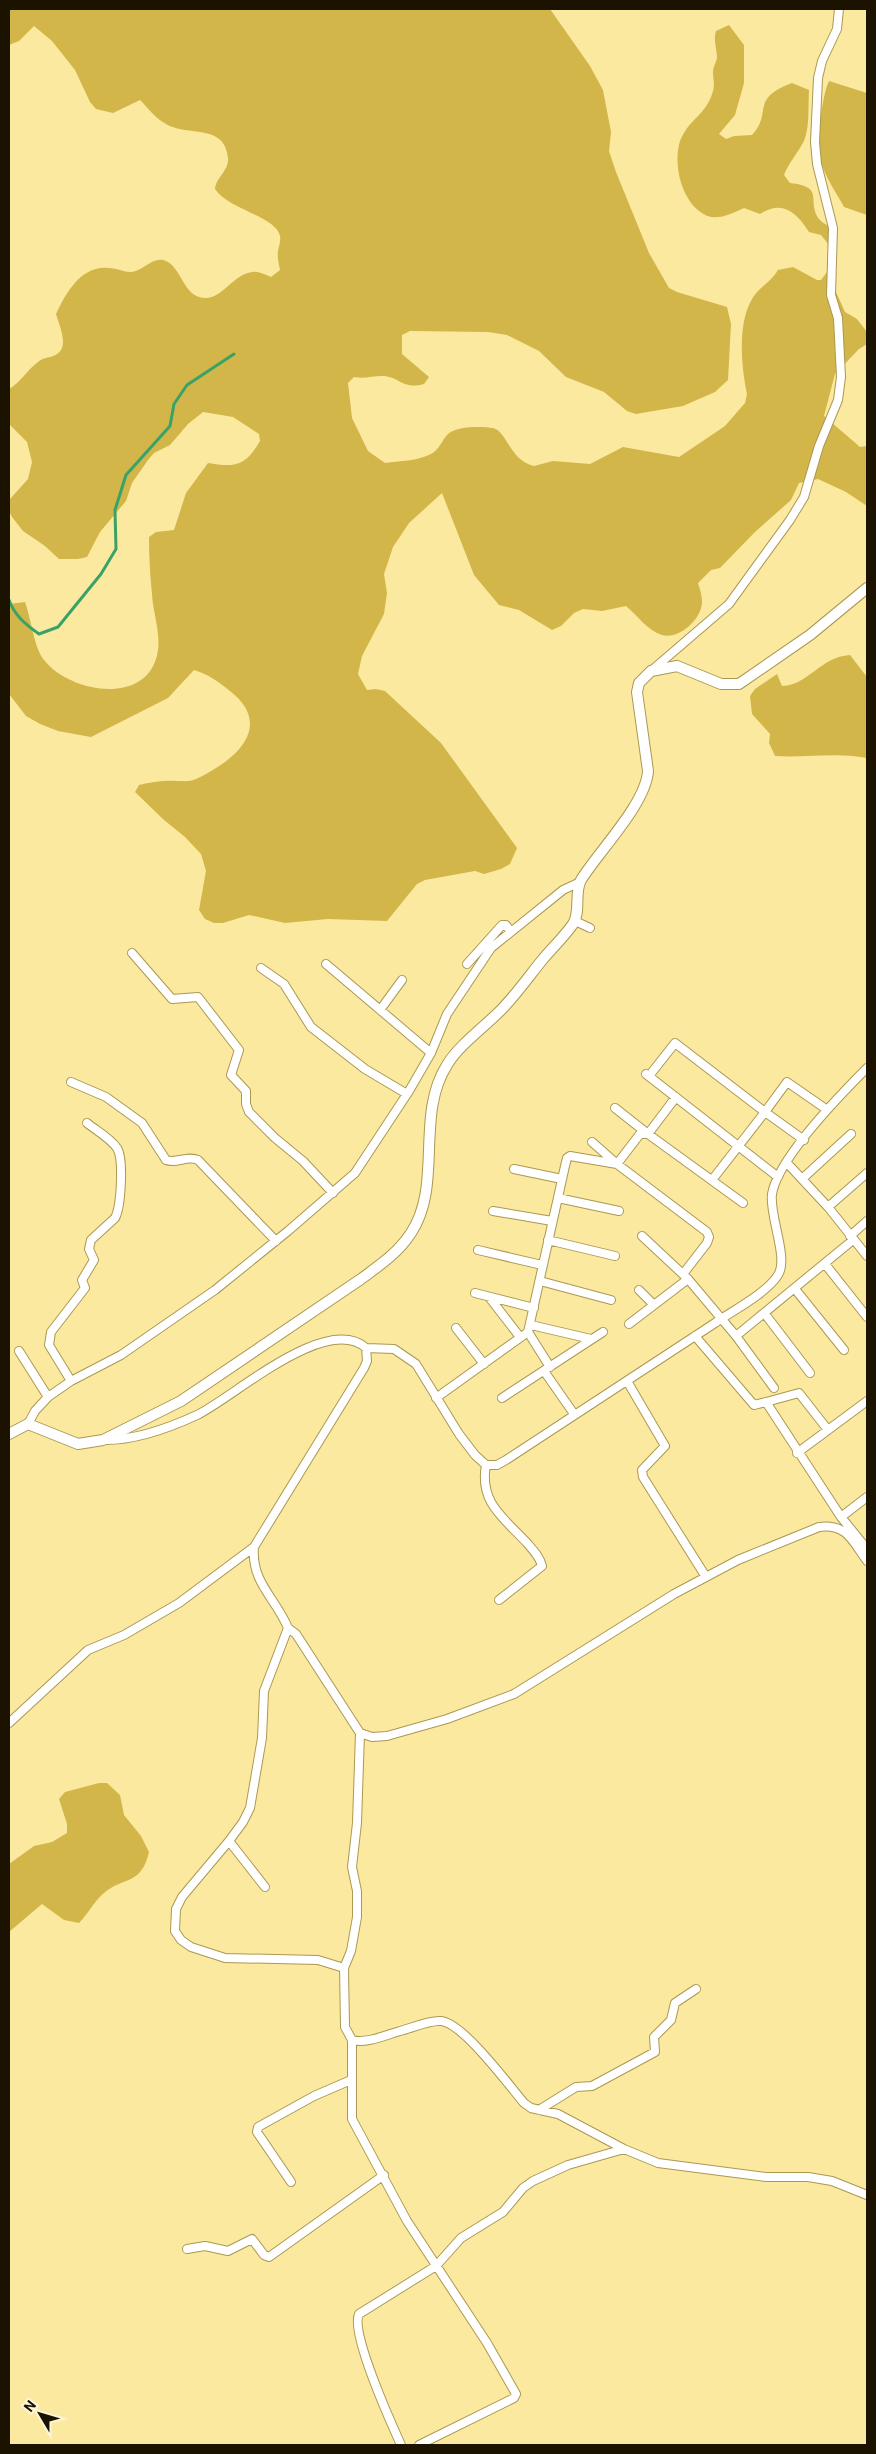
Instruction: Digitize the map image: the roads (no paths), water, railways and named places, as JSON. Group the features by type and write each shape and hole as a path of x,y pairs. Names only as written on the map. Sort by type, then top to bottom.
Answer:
{"street":[{"path":"9,1434 28,1424 35,1411 48,1397 71,1381 129,1349 215,1290 276,1241 355,1173 407,1094 431,1053 447,1014 502,925 506,925 510,931 563,890 580,882 622,825 646,783 648,771 636,692 639,683 729,604 790,520 804,497 819,446 838,400 840,383 838,318 831,295 833,228 817,164 815,142 820,69 837,29 839,9"},
{"path":"651,671 678,666 721,684 739,684 810,635 867,588"},
{"path":"103,1440 181,1401 361,1279 387,1260 402,1246 412,1232 420,1213 426,1188 432,1102 439,1078 448,1062 512,999 575,921 580,882"},
{"path":"575,921 590,928"},
{"path":"466,964 488,945"},
{"path":"132,953 172,999 198,997 239,1050 231,1075 246,1091 246,1104 249,1112 275,1138 303,1161 333,1193"},
{"path":"326,964 431,1053"},
{"path":"261,968 284,984 311,1027 364,1069 407,1094"},
{"path":"380,1010 402,980"},
{"path":"778,1177 740,1145 647,1075 675,1042 804,1140"},
{"path":"28,1424 78,1444 118,1440 154,1431 197,1414 297,1352 323,1342 350,1340 366,1348 394,1349 416,1364 464,1441 486,1465 497,1465 628,1381 769,1286 778,1276 782,1267 772,1207 772,1194 778,1177 826,1109 867,1068"},
{"path":"71,1082 106,1097 142,1123 166,1160 174,1162 192,1157 198,1160 276,1241"},
{"path":"712,1180 787,1082 826,1109"},
{"path":"648,1134 676,1097"},
{"path":"615,1108 743,1203"},
{"path":"71,1381 49,1345 49,1339 60,1319 86,1288 82,1280 94,1260 89,1249 91,1240 115,1218 121,1160 118,1150 112,1142 87,1123"},
{"path":"617,1164 640,1134 648,1134"},
{"path":"802,1179 851,1134"},
{"path":"592,1142 617,1164 707,1232 709,1237 685,1276 654,1305 629,1324"},
{"path":"574,1414 547,1369 530,1328 542,1265 567,1158 570,1156 617,1164"},
{"path":"787,1163 828,1207 867,1256"},
{"path":"514,1169 562,1179"},
{"path":"828,1207 867,1173"},
{"path":"558,1198 619,1211"},
{"path":"493,1211 552,1222"},
{"path":"736,1336 825,1264 867,1221"},
{"path":"642,1236 685,1276 736,1336 774,1388"},
{"path":"548,1240 615,1256"},
{"path":"478,1250 542,1265"},
{"path":"825,1264 867,1317"},
{"path":"540,1281 611,1300"},
{"path":"795,1289 844,1350"},
{"path":"639,1290 654,1305"},
{"path":"475,1293 534,1308"},
{"path":"489,1297 520,1337"},
{"path":"765,1314 810,1373"},
{"path":"456,1328 484,1364"},
{"path":"436,1398 530,1328"},
{"path":"530,1328 591,1339"},
{"path":"502,1398 603,1332"},
{"path":"695,1336 754,1405 799,1393 828,1430"},
{"path":"9,1723 88,1650 124,1635 179,1603 254,1547 364,1368 367,1361 366,1348"},
{"path":"19,1351 48,1397"},
{"path":"628,1381 665,1446 642,1470 643,1477 706,1577"},
{"path":"797,1453 867,1401"},
{"path":"766,1402 797,1453 866,1550 867,1561"},
{"path":"486,1465 484,1478 488,1500 534,1551 542,1566 499,1600"},
{"path":"841,1517 867,1497"},
{"path":"360,1733 372,1737 387,1736 447,1719 514,1694 674,1594 738,1560 819,1527 830,1525 841,1528 866,1550"},
{"path":"254,1547 253,1562 256,1574 288,1628 296,1634 360,1733 357,1824 352,1867 357,1891 357,1917 351,1951 344,1968 345,2028 352,2040 352,2119 366,2148 384,2175 407,2221 487,2343 516,2396 419,2445"},
{"path":"288,1628 264,1690 262,1738 250,1808 243,1822 229,1841 182,1897 176,1909 175,1931 181,1940 191,1947 225,1958 318,1960 344,1968"},
{"path":"229,1841 265,1887"},
{"path":"539,2110 576,2087 592,2086 655,2052 653,2038 670,2022 675,2003 696,1989"},
{"path":"352,2040 359,2041 380,2037 438,2021 451,2024 467,2037 524,2103 539,2110 558,2114 624,2149 658,2163 766,2177 808,2176 832,2181 867,2195"},
{"path":"291,2182 257,2132 258,2127 314,2096 351,2080"},
{"path":"401,2445 374,2383 356,2319 362,2310 436,2266 461,2238 510,2206 522,2188 568,2165 624,2149"},
{"path":"188,2249 201,2246 228,2251 252,2239 264,2255 269,2257 384,2175"}],"waterway":[{"path":"9,600 14,611 21,619 39,634 58,627 101,574 116,549 115,510 126,475 170,426 174,404 187,385 234,354"}]}
